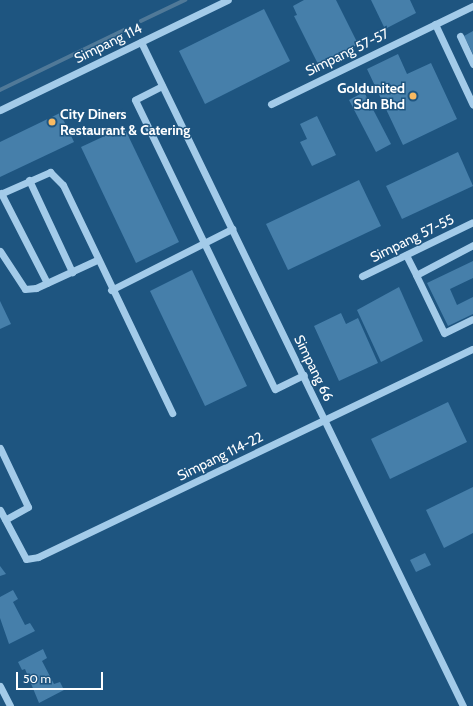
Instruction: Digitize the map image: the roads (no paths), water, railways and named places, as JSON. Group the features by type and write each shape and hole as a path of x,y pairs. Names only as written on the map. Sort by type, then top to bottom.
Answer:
{"street":[{"name":"Simpang 114","path":"0,110 228,0"},
{"name":"Simpang 57-57","path":"271,104 473,6"},
{"path":"435,24 473,105"},
{"path":"460,36 473,64"},
{"name":"Simpang 66","path":"141,42 326,420 463,706"},
{"path":"162,86 135,100 275,389 304,375"},
{"path":"47,283 1,194 29,180 50,172 56,176 172,413"},
{"path":"29,180 72,272"},
{"name":"Simpang 57-55","path":"362,276 473,222"},
{"path":"111,290 232,229"},
{"path":"416,274 473,245"},
{"path":"0,251 25,289 47,283 97,260"},
{"path":"406,255 444,333 473,319"},
{"name":"Simpang 114-22","path":"0,510 26,559 38,558 473,349"},
{"path":"0,448 28,507 4,520"},
{"path":"0,686 10,706"}],"waterway":[{"path":"141,21 185,0"},
{"path":"0,90 124,30"}],"place":[{"name":"Goldunited Sdn Bhd","path":"413,96"},
{"name":"City Diners Restaurant & Catering","path":"52,122"}]}
